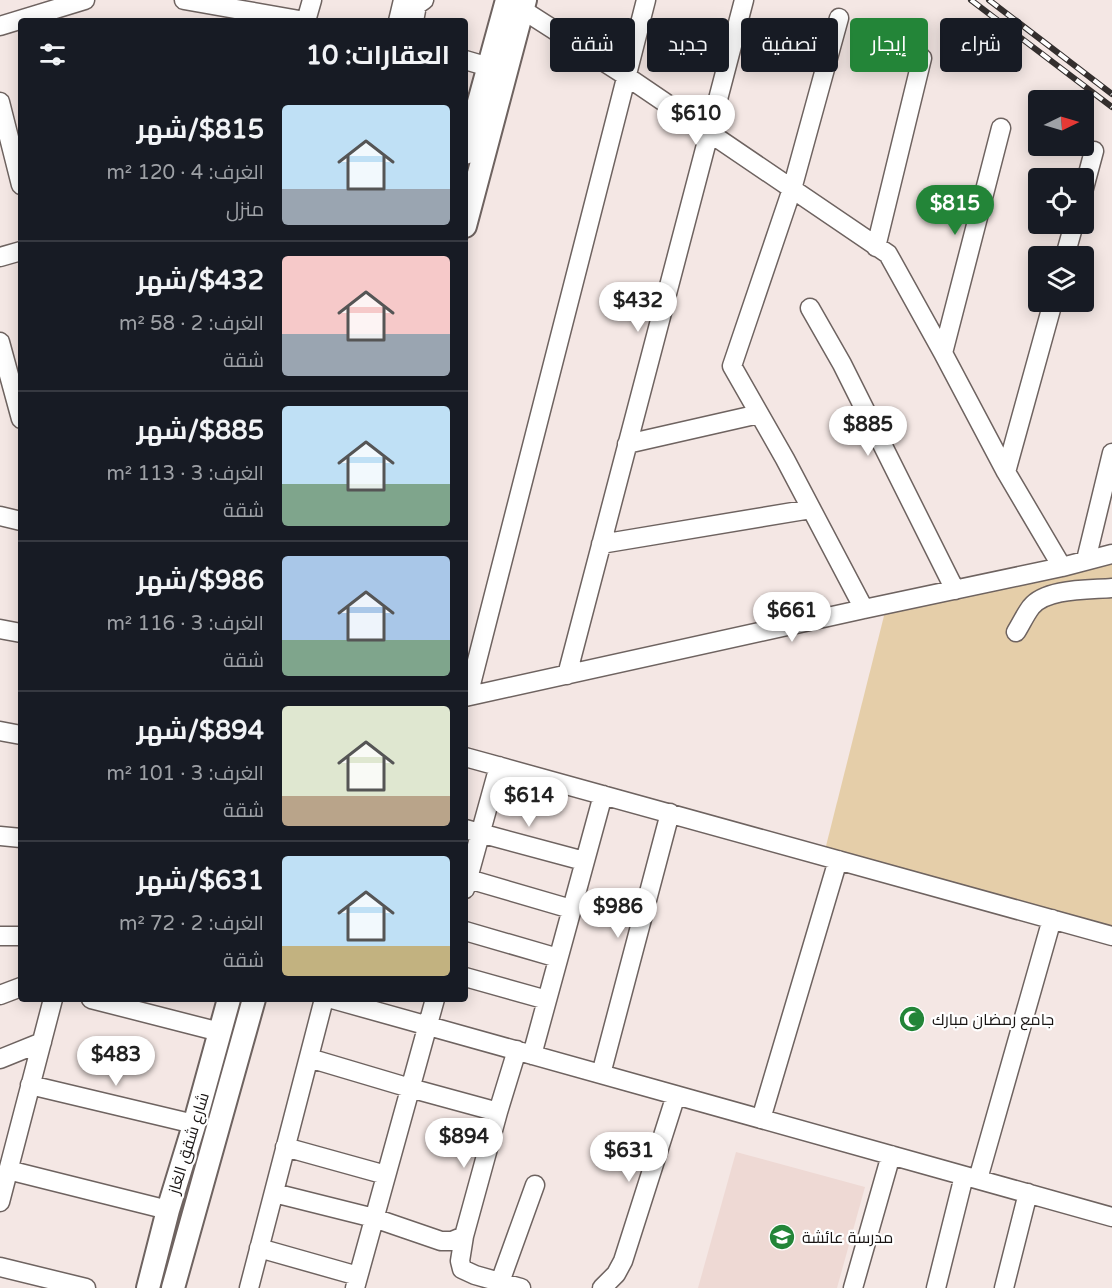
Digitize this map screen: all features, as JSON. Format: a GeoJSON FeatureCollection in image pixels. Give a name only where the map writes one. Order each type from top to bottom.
{"type":"FeatureCollection","features":[{"type":"Feature","properties":{"kind":"main road"},"geometry":{"type":"LineString","coordinates":[[468,142],[489,66],[518,3]]}},
{"type":"Feature","properties":{"kind":"main road"},"geometry":{"type":"LineString","coordinates":[[468,213],[518,3]]}},
{"type":"Feature","properties":{"kind":"main road","name":"شارع شقق الغاز"},"geometry":{"type":"LineString","coordinates":[[148,1288],[228,1002]]}},
{"type":"Feature","properties":{"kind":"main road","name":"شارع شقق الغاز"},"geometry":{"type":"LineString","coordinates":[[172,1288],[253,1002]]}},
{"type":"Feature","properties":{"kind":"main road"},"geometry":{"type":"LineString","coordinates":[[157,1251],[181,1257]]}},
{"type":"Feature","properties":{"kind":"street"},"geometry":{"type":"LineString","coordinates":[[26,18],[85,0]]}},
{"type":"Feature","properties":{"kind":"street"},"geometry":{"type":"LineString","coordinates":[[184,0],[289,18]]}},
{"type":"Feature","properties":{"kind":"street"},"geometry":{"type":"LineString","coordinates":[[307,18],[312,0]]}},
{"type":"Feature","properties":{"kind":"street"},"geometry":{"type":"LineString","coordinates":[[399,18],[403,0]]}},
{"type":"Feature","properties":{"kind":"street"},"geometry":{"type":"LineString","coordinates":[[415,18],[417,5],[424,0]]}},
{"type":"Feature","properties":{"kind":"street"},"geometry":{"type":"LineString","coordinates":[[468,689],[646,0]]}},
{"type":"Feature","properties":{"kind":"street"},"geometry":{"type":"LineString","coordinates":[[567,675],[744,0]]}},
{"type":"Feature","properties":{"kind":"street"},"geometry":{"type":"LineString","coordinates":[[518,3],[888,254],[1006,472],[1062,567]]}},
{"type":"Feature","properties":{"kind":"street"},"geometry":{"type":"LineString","coordinates":[[0,26],[18,20]]}},
{"type":"Feature","properties":{"kind":"street"},"geometry":{"type":"LineString","coordinates":[[468,61],[489,66]]}},
{"type":"Feature","properties":{"kind":"street"},"geometry":{"type":"LineString","coordinates":[[823,72],[792,189],[732,366],[785,459],[864,609]]}},
{"type":"Feature","properties":{"kind":"street"},"geometry":{"type":"LineString","coordinates":[[876,246],[919,72]]}},
{"type":"Feature","properties":{"kind":"street"},"geometry":{"type":"LineString","coordinates":[[0,102],[15,138],[18,162]]}},
{"type":"Feature","properties":{"kind":"street"},"geometry":{"type":"LineString","coordinates":[[943,353],[1001,128]]}},
{"type":"Feature","properties":{"kind":"street"},"geometry":{"type":"LineString","coordinates":[[0,257],[18,252]]}},
{"type":"Feature","properties":{"kind":"street"},"geometry":{"type":"LineString","coordinates":[[810,308],[842,363],[955,590]]}},
{"type":"Feature","properties":{"kind":"street"},"geometry":{"type":"LineString","coordinates":[[1006,472],[1050,312]]}},
{"type":"Feature","properties":{"kind":"street"},"geometry":{"type":"LineString","coordinates":[[0,342],[18,408]]}},
{"type":"Feature","properties":{"kind":"street"},"geometry":{"type":"LineString","coordinates":[[627,444],[759,414]]}},
{"type":"Feature","properties":{"kind":"street"},"geometry":{"type":"LineString","coordinates":[[1086,560],[1112,453]]}},
{"type":"Feature","properties":{"kind":"street"},"geometry":{"type":"LineString","coordinates":[[601,544],[811,509]]}},
{"type":"Feature","properties":{"kind":"street"},"geometry":{"type":"LineString","coordinates":[[0,516],[18,520]]}},
{"type":"Feature","properties":{"kind":"street"},"geometry":{"type":"LineString","coordinates":[[468,697],[1062,567],[1112,554]]}},
{"type":"Feature","properties":{"kind":"street"},"geometry":{"type":"LineString","coordinates":[[1016,632],[1030,608],[1042,598],[1071,592],[1112,588]]}},
{"type":"Feature","properties":{"kind":"street"},"geometry":{"type":"LineString","coordinates":[[0,629],[18,632]]}},
{"type":"Feature","properties":{"kind":"street"},"geometry":{"type":"LineString","coordinates":[[0,731],[18,734]]}},
{"type":"Feature","properties":{"kind":"street"},"geometry":{"type":"LineString","coordinates":[[468,758],[1112,936]]}},
{"type":"Feature","properties":{"kind":"street"},"geometry":{"type":"LineString","coordinates":[[468,868],[473,832],[499,766]]}},
{"type":"Feature","properties":{"kind":"street"},"geometry":{"type":"LineString","coordinates":[[521,1288],[474,1275],[462,1269],[460,1261],[464,1236],[498,1112],[547,1000],[603,795]]}},
{"type":"Feature","properties":{"kind":"street"},"geometry":{"type":"LineString","coordinates":[[601,1074],[670,813]]}},
{"type":"Feature","properties":{"kind":"street"},"geometry":{"type":"LineString","coordinates":[[473,832],[584,861]]}},
{"type":"Feature","properties":{"kind":"street"},"geometry":{"type":"LineString","coordinates":[[0,836],[18,838]]}},
{"type":"Feature","properties":{"kind":"street"},"geometry":{"type":"LineString","coordinates":[[761,1119],[838,860]]}},
{"type":"Feature","properties":{"kind":"street"},"geometry":{"type":"LineString","coordinates":[[468,883],[572,909]]}},
{"type":"Feature","properties":{"kind":"street"},"geometry":{"type":"LineString","coordinates":[[936,1288],[1052,919]]}},
{"type":"Feature","properties":{"kind":"street"},"geometry":{"type":"LineString","coordinates":[[468,932],[558,957]]}},
{"type":"Feature","properties":{"kind":"street"},"geometry":{"type":"LineString","coordinates":[[0,936],[18,936]]}},
{"type":"Feature","properties":{"kind":"street"},"geometry":{"type":"LineString","coordinates":[[468,978],[547,1000]]}},
{"type":"Feature","properties":{"kind":"street"},"geometry":{"type":"LineString","coordinates":[[0,995],[18,988]]}},
{"type":"Feature","properties":{"kind":"street"},"geometry":{"type":"LineString","coordinates":[[1,1193],[52,1002]]}},
{"type":"Feature","properties":{"kind":"street"},"geometry":{"type":"LineString","coordinates":[[115,1002],[148,1006],[220,1032]]}},
{"type":"Feature","properties":{"kind":"street"},"geometry":{"type":"LineString","coordinates":[[249,1288],[323,1002]]}},
{"type":"Feature","properties":{"kind":"street"},"geometry":{"type":"LineString","coordinates":[[343,1002],[971,1178],[1028,1193],[1110,1210]]}},
{"type":"Feature","properties":{"kind":"street"},"geometry":{"type":"LineString","coordinates":[[259,1248],[357,1282],[434,1002]]}},
{"type":"Feature","properties":{"kind":"street"},"geometry":{"type":"LineString","coordinates":[[0,1059],[42,1042]]}},
{"type":"Feature","properties":{"kind":"street"},"geometry":{"type":"LineString","coordinates":[[309,1058],[498,1112]]}},
{"type":"Feature","properties":{"kind":"street"},"geometry":{"type":"LineString","coordinates":[[30,1085],[194,1124]]}},
{"type":"Feature","properties":{"kind":"street"},"geometry":{"type":"LineString","coordinates":[[602,1288],[616,1274],[623,1261],[676,1095]]}},
{"type":"Feature","properties":{"kind":"street"},"geometry":{"type":"LineString","coordinates":[[285,1147],[386,1175]]}},
{"type":"Feature","properties":{"kind":"street"},"geometry":{"type":"LineString","coordinates":[[853,1288],[891,1155]]}},
{"type":"Feature","properties":{"kind":"street"},"geometry":{"type":"LineString","coordinates":[[8,1170],[168,1210]]}},
{"type":"Feature","properties":{"kind":"street"},"geometry":{"type":"LineString","coordinates":[[500,1282],[535,1185]]}},
{"type":"Feature","properties":{"kind":"street"},"geometry":{"type":"LineString","coordinates":[[274,1192],[374,1218],[441,1241],[452,1241],[464,1236]]}},
{"type":"Feature","properties":{"kind":"street"},"geometry":{"type":"LineString","coordinates":[[1004,1288],[1028,1193]]}},
{"type":"Feature","properties":{"kind":"street"},"geometry":{"type":"LineString","coordinates":[[0,1267],[83,1288]]}},
{"type":"Feature","properties":{"kind":"shaded area"},"geometry":{"type":"Polygon","coordinates":[[[1112,546],[1112,945],[825,850],[889,596],[1112,546]]]}},
{"type":"Feature","properties":{"kind":"shaded area","name":"مدرسة عائشة"},"geometry":{"type":"Polygon","coordinates":[[[736,1152],[865,1187],[837,1288],[698,1288],[736,1152]]]}},
{"type":"Feature","properties":{"kind":"railway"},"geometry":{"type":"LineString","coordinates":[[971,0],[1112,107]]}},
{"type":"Feature","properties":{"kind":"railway"},"geometry":{"type":"LineString","coordinates":[[989,0],[1112,94]]}},
{"type":"Feature","properties":{"kind":"place","name":"جامع رمضان مبارك"},"geometry":{"type":"Point","coordinates":[912,1019]}},
{"type":"Feature","properties":{"kind":"place","name":"مدرسة عائشة"},"geometry":{"type":"Point","coordinates":[782,1237]}}]}
